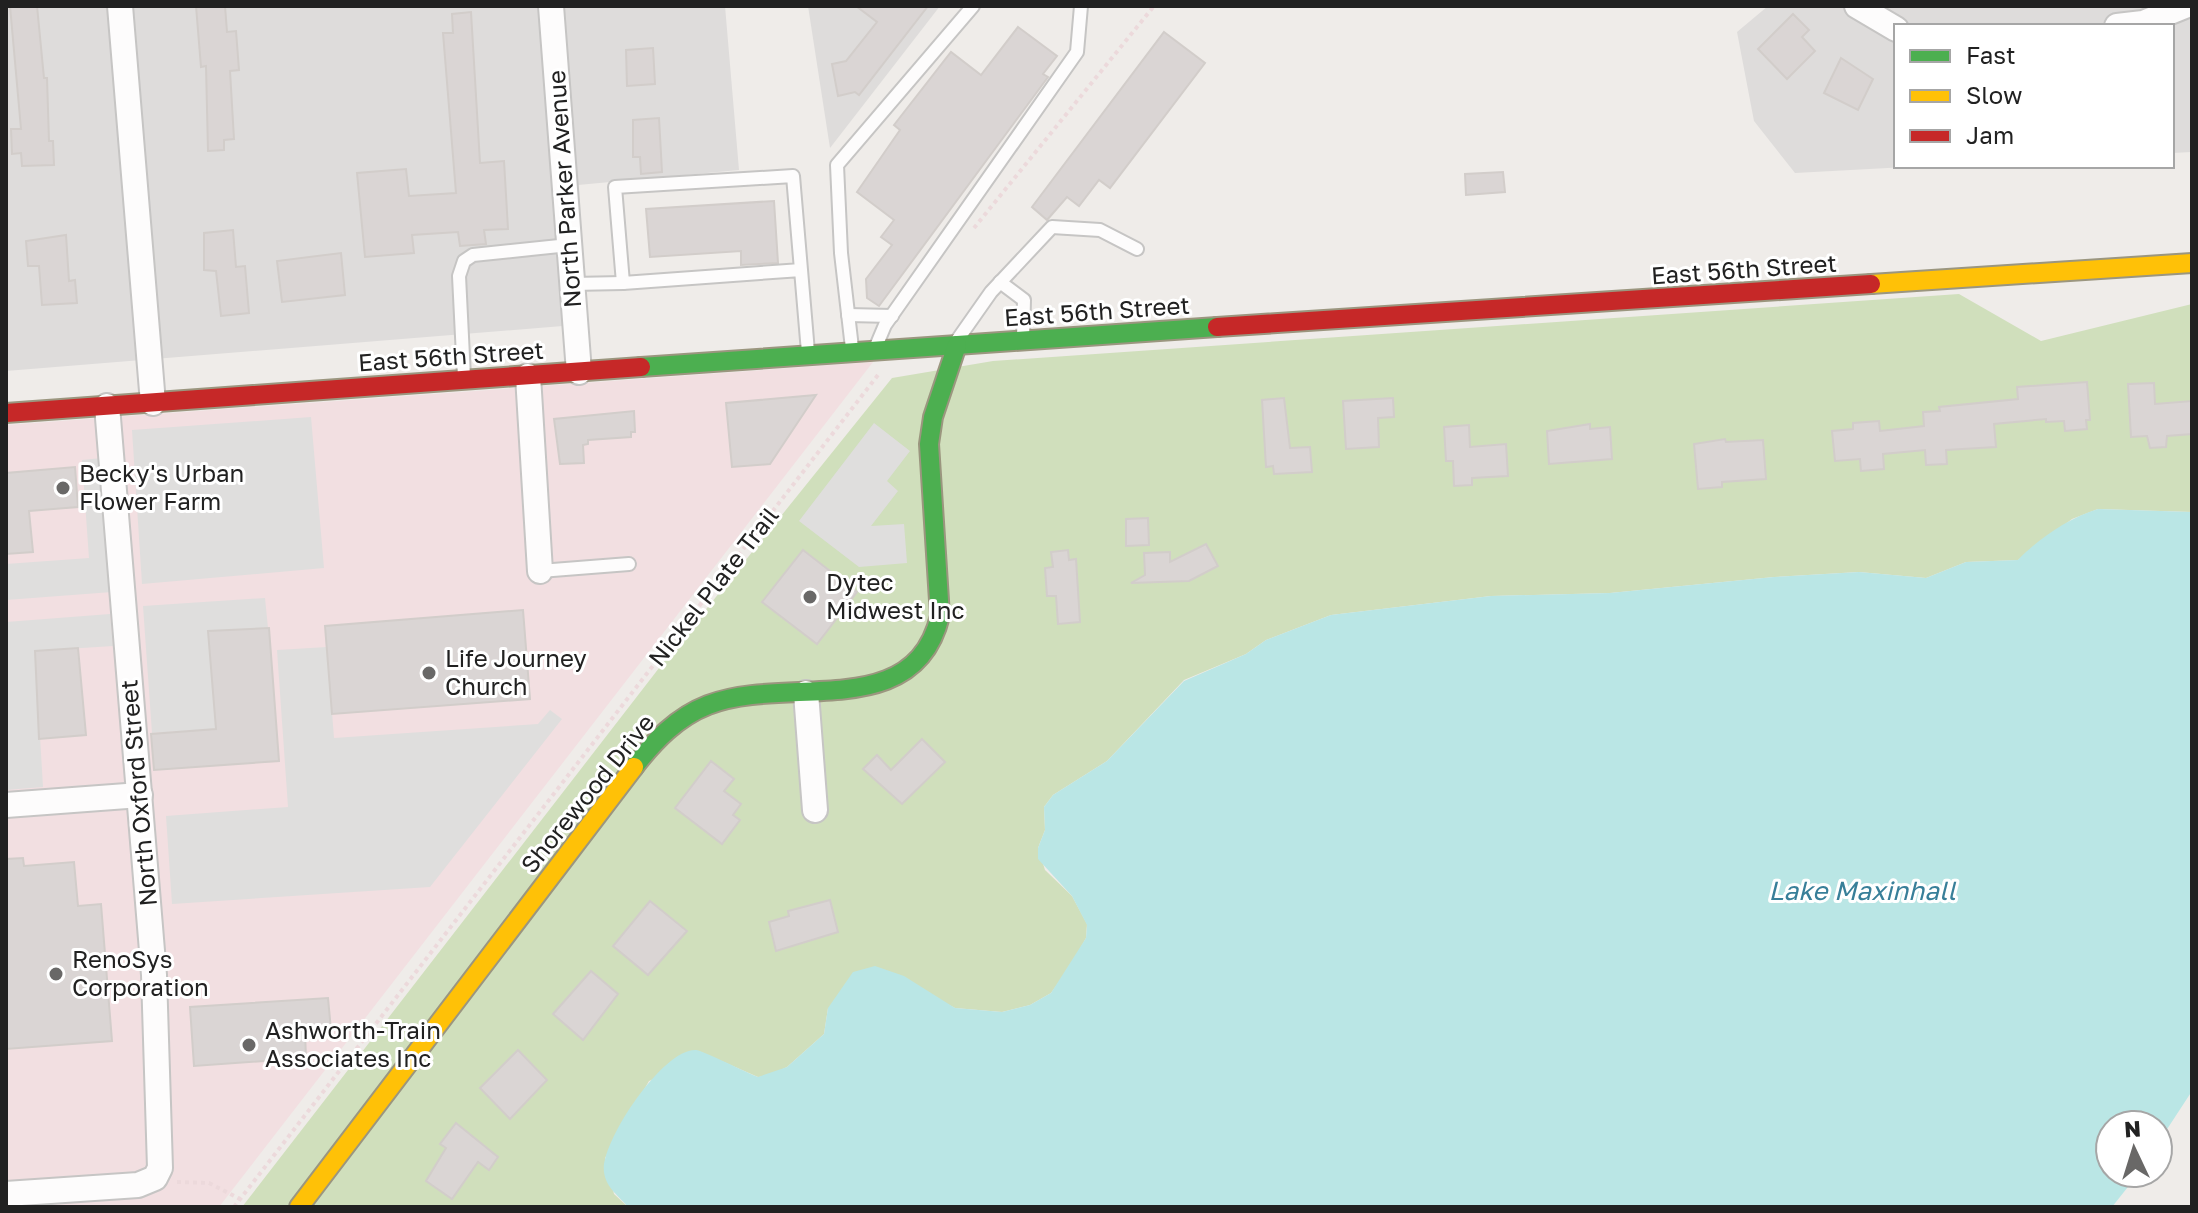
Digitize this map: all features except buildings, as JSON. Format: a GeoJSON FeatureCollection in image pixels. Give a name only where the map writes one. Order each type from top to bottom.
{"type":"FeatureCollection","features":[{"type":"Feature","properties":{"kind":"street"},"geometry":{"type":"LineString","coordinates":[[120,6],[153,403]]}},
{"type":"Feature","properties":{"kind":"street","name":"North Parker Avenue"},"geometry":{"type":"LineString","coordinates":[[551,6],[579,372]]}},
{"type":"Feature","properties":{"kind":"street"},"geometry":{"type":"LineString","coordinates":[[1857,6],[1894,28]]}},
{"type":"Feature","properties":{"kind":"street"},"geometry":{"type":"LineString","coordinates":[[2129,24],[2152,20],[2185,6]]}},
{"type":"Feature","properties":{"kind":"street","name":"East 56th Street"},"geometry":{"type":"LineString","coordinates":[[6,413],[880,350],[2192,263]]}},
{"type":"Feature","properties":{"kind":"street","name":"Shorewood Drive"},"geometry":{"type":"LineString","coordinates":[[299,1207],[658,740],[685,716],[717,703],[778,692],[806,693],[867,686],[895,678],[918,665],[933,644],[940,600],[930,429],[955,345]]}},
{"type":"Feature","properties":{"kind":"street"},"geometry":{"type":"LineString","coordinates":[[528,376],[540,571]]}},
{"type":"Feature","properties":{"kind":"street","name":"North Oxford Street"},"geometry":{"type":"LineString","coordinates":[[107,406],[155,991],[161,1158],[151,1181]]}},
{"type":"Feature","properties":{"kind":"street"},"geometry":{"type":"LineString","coordinates":[[806,693],[815,810]]}},
{"type":"Feature","properties":{"kind":"street"},"geometry":{"type":"LineString","coordinates":[[6,805],[140,795]]}},
{"type":"Feature","properties":{"kind":"street"},"geometry":{"type":"LineString","coordinates":[[6,1194],[151,1181]]}},
{"type":"Feature","properties":{"kind":"lane"},"geometry":{"type":"LineString","coordinates":[[852,352],[837,165],[973,6]]}},
{"type":"Feature","properties":{"kind":"lane"},"geometry":{"type":"LineString","coordinates":[[880,350],[892,316],[1069,66],[1077,52],[1081,6]]}},
{"type":"Feature","properties":{"kind":"lane"},"geometry":{"type":"LineString","coordinates":[[623,283],[615,187],[793,176],[809,355]]}},
{"type":"Feature","properties":{"kind":"lane"},"geometry":{"type":"LineString","coordinates":[[955,345],[1000,282],[1052,227],[1100,230],[1137,249]]}},
{"type":"Feature","properties":{"kind":"lane"},"geometry":{"type":"LineString","coordinates":[[464,381],[459,276],[464,261],[473,255],[569,245]]}},
{"type":"Feature","properties":{"kind":"lane"},"geometry":{"type":"LineString","coordinates":[[572,284],[801,270]]}},
{"type":"Feature","properties":{"kind":"lane"},"geometry":{"type":"LineString","coordinates":[[1000,282],[1024,300],[1023,341]]}},
{"type":"Feature","properties":{"kind":"lane"},"geometry":{"type":"LineString","coordinates":[[848,315],[892,316]]}},
{"type":"Feature","properties":{"kind":"lane"},"geometry":{"type":"LineString","coordinates":[[540,571],[629,564]]}},
{"type":"Feature","properties":{"kind":"path"},"geometry":{"type":"LineString","coordinates":[[974,229],[1154,6]]}},
{"type":"Feature","properties":{"kind":"path","name":"Nickel Plate Trail"},"geometry":{"type":"LineString","coordinates":[[234,1207],[885,366],[880,350]]}},
{"type":"Feature","properties":{"kind":"path"},"geometry":{"type":"LineString","coordinates":[[151,1181],[198,1181],[240,1200]]}},
{"type":"Feature","properties":{"kind":"shaded area"},"geometry":{"type":"Polygon","coordinates":[[[6,6],[725,6],[739,170],[578,185],[587,324],[6,371],[6,6]]]}},
{"type":"Feature","properties":{"kind":"shaded area"},"geometry":{"type":"Polygon","coordinates":[[[808,6],[940,6],[830,148],[808,6]]]}},
{"type":"Feature","properties":{"kind":"shaded area"},"geometry":{"type":"Polygon","coordinates":[[[1768,6],[2192,6],[2192,152],[2174,153],[2174,24],[1894,24],[1894,168],[1795,173],[1754,121],[1737,32],[1768,6]]]}},
{"type":"Feature","properties":{"kind":"shaded area"},"geometry":{"type":"Polygon","coordinates":[[[873,362],[219,1207],[6,1207],[6,425],[873,362]]]}},
{"type":"Feature","properties":{"kind":"shaded area"},"geometry":{"type":"Polygon","coordinates":[[[311,417],[324,568],[142,584],[132,430],[311,417]]]}},
{"type":"Feature","properties":{"kind":"shaded area"},"geometry":{"type":"Polygon","coordinates":[[[874,423],[910,451],[887,481],[898,491],[871,526],[904,524],[907,563],[859,567],[799,521],[874,423]]]}},
{"type":"Feature","properties":{"kind":"shaded area"},"geometry":{"type":"Polygon","coordinates":[[[102,458],[112,592],[6,600],[6,564],[89,558],[82,460],[102,458]]]}},
{"type":"Feature","properties":{"kind":"shaded area"},"geometry":{"type":"Polygon","coordinates":[[[265,598],[268,628],[208,631],[216,729],[152,733],[143,606],[265,598]]]}},
{"type":"Feature","properties":{"kind":"shaded area"},"geometry":{"type":"Polygon","coordinates":[[[110,614],[113,646],[35,651],[43,787],[6,790],[6,622],[110,614]]]}},
{"type":"Feature","properties":{"kind":"shaded area"},"geometry":{"type":"Polygon","coordinates":[[[327,647],[334,738],[538,724],[550,710],[562,719],[430,887],[172,904],[166,816],[288,807],[277,650],[327,647]]]}},
{"type":"Feature","properties":{"kind":"green space"},"geometry":{"type":"Polygon","coordinates":[[[1959,294],[2041,341],[2192,304],[2192,512],[2098,509],[2072,519],[2018,560],[1966,562],[1926,578],[1859,572],[1774,577],[1610,593],[1491,596],[1331,615],[1266,640],[1246,654],[1184,680],[1107,761],[1053,795],[1044,807],[1045,830],[1038,848],[1045,870],[1072,896],[1087,924],[1086,938],[1051,993],[1030,1005],[1002,1012],[955,1008],[941,1001],[828,1008],[824,1034],[787,1067],[769,1076],[758,1077],[710,1056],[649,1081],[605,1158],[614,1194],[628,1207],[242,1207],[666,659],[892,378],[993,361],[1959,294]]]}},
{"type":"Feature","properties":{"kind":"water","name":"Lake Maxinhall"},"geometry":{"type":"Polygon","coordinates":[[[2098,509],[2192,512],[2192,1091],[2174,1119],[2174,1109],[2094,1109],[2094,1189],[2126,1189],[2112,1207],[628,1207],[607,1183],[605,1158],[612,1140],[636,1099],[667,1064],[682,1053],[696,1050],[758,1077],[787,1067],[824,1034],[828,1008],[853,972],[875,966],[904,976],[955,1008],[1002,1012],[1030,1005],[1051,993],[1086,938],[1087,925],[1072,896],[1038,859],[1038,848],[1045,830],[1044,807],[1053,795],[1107,761],[1184,681],[1246,654],[1266,640],[1331,615],[1491,596],[1610,593],[1859,572],[1926,578],[1966,562],[2018,560],[2035,544],[2076,518],[2098,509]]]}},
{"type":"Feature","properties":{"kind":"traffic: fast"},"geometry":{"type":"LineString","coordinates":[[641,367],[1217,327]]}},
{"type":"Feature","properties":{"kind":"traffic: fast"},"geometry":{"type":"LineString","coordinates":[[634,767],[667,731],[686,716],[708,705],[740,697],[844,689],[876,683],[904,671],[926,650],[940,616],[929,444],[933,417],[957,345]]}},
{"type":"Feature","properties":{"kind":"traffic: slow"},"geometry":{"type":"LineString","coordinates":[[1871,284],[2192,263]]}},
{"type":"Feature","properties":{"kind":"traffic: slow"},"geometry":{"type":"LineString","coordinates":[[299,1207],[634,767]]}},
{"type":"Feature","properties":{"kind":"traffic: jam"},"geometry":{"type":"LineString","coordinates":[[1217,327],[1871,284]]}},
{"type":"Feature","properties":{"kind":"traffic: jam"},"geometry":{"type":"LineString","coordinates":[[6,413],[641,367]]}},
{"type":"Feature","properties":{"kind":"place","name":"Becky's Urban Flower Farm"},"geometry":{"type":"Point","coordinates":[63,488]}},
{"type":"Feature","properties":{"kind":"place","name":"Dytec Midwest Inc"},"geometry":{"type":"Point","coordinates":[810,597]}},
{"type":"Feature","properties":{"kind":"place","name":"Life Journey Church"},"geometry":{"type":"Point","coordinates":[429,673]}},
{"type":"Feature","properties":{"kind":"place","name":"RenoSys Corporation"},"geometry":{"type":"Point","coordinates":[56,974]}},
{"type":"Feature","properties":{"kind":"place","name":"Ashworth-Train Associates Inc"},"geometry":{"type":"Point","coordinates":[249,1045]}}]}
